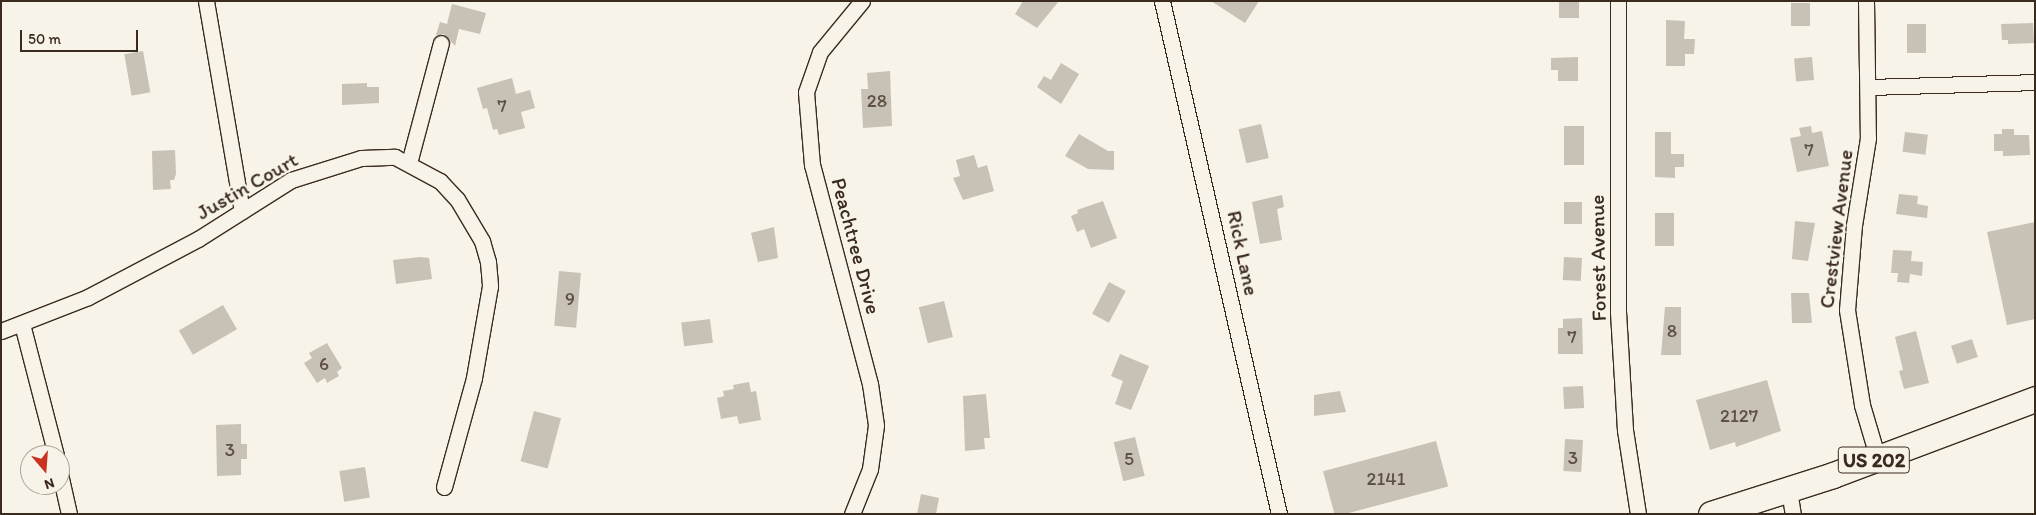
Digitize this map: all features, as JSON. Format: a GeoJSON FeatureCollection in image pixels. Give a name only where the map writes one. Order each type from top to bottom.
{"type":"FeatureCollection","features":[{"type":"Feature","properties":{"kind":"main road","name":"US 202"},"geometry":{"type":"LineString","coordinates":[[1711,514],[1791,502],[1878,459],[2035,399]]}},
{"type":"Feature","properties":{"kind":"street"},"geometry":{"type":"LineString","coordinates":[[206,1],[242,212]]}},
{"type":"Feature","properties":{"kind":"street","name":"Peachtree Drive"},"geometry":{"type":"LineString","coordinates":[[852,514],[870,469],[876,426],[870,384],[812,165],[806,92],[820,52],[862,1]]}},
{"type":"Feature","properties":{"kind":"street","name":"Rick Lane"},"geometry":{"type":"LineString","coordinates":[[1162,1],[1279,514]]}},
{"type":"Feature","properties":{"kind":"street","name":"Forest Avenue"},"geometry":{"type":"LineString","coordinates":[[1618,1],[1618,312],[1625,430],[1638,514]]}},
{"type":"Feature","properties":{"kind":"street","name":"Crestview Avenue"},"geometry":{"type":"LineString","coordinates":[[1866,1],[1870,87],[1868,138],[1854,225],[1847,310],[1862,405],[1878,459]]}},
{"type":"Feature","properties":{"kind":"street"},"geometry":{"type":"LineString","coordinates":[[409,163],[441,44]]}},
{"type":"Feature","properties":{"kind":"street"},"geometry":{"type":"LineString","coordinates":[[1870,87],[2035,82]]}},
{"type":"Feature","properties":{"kind":"street","name":"Justin Court"},"geometry":{"type":"LineString","coordinates":[[1,331],[88,297],[242,212],[291,180],[333,165],[361,158],[395,157],[440,181],[457,199],[482,241],[488,262],[490,286],[474,378],[444,487]]}},
{"type":"Feature","properties":{"kind":"street"},"geometry":{"type":"LineString","coordinates":[[22,324],[53,445]]}},
{"type":"Feature","properties":{"kind":"street"},"geometry":{"type":"LineString","coordinates":[[65,495],[69,514]]}},
{"type":"Feature","properties":{"kind":"building"},"geometry":{"type":"Polygon","coordinates":[[[1023,1],[1059,1],[1037,28],[1015,14],[1023,1]]]}},
{"type":"Feature","properties":{"kind":"building"},"geometry":{"type":"Polygon","coordinates":[[[1211,1],[1259,1],[1245,23],[1211,1]]]}},
{"type":"Feature","properties":{"kind":"building"},"geometry":{"type":"Polygon","coordinates":[[[1559,1],[1579,1],[1579,18],[1559,18],[1559,1]]]}},
{"type":"Feature","properties":{"kind":"building"},"geometry":{"type":"Polygon","coordinates":[[[1791,3],[1810,3],[1810,26],[1791,26],[1791,3]]]}},
{"type":"Feature","properties":{"kind":"building"},"geometry":{"type":"Polygon","coordinates":[[[452,4],[486,13],[480,34],[459,29],[455,46],[444,34],[436,35],[440,22],[447,24],[452,4]]]}},
{"type":"Feature","properties":{"kind":"building"},"geometry":{"type":"Polygon","coordinates":[[[1666,20],[1685,21],[1684,39],[1695,39],[1694,54],[1685,54],[1685,66],[1666,66],[1666,20]]]}},
{"type":"Feature","properties":{"kind":"building"},"geometry":{"type":"Polygon","coordinates":[[[2033,23],[2034,43],[2008,44],[2008,40],[2002,40],[2001,24],[2033,23]]]}},
{"type":"Feature","properties":{"kind":"building"},"geometry":{"type":"Polygon","coordinates":[[[1907,24],[1926,24],[1926,53],[1907,53],[1907,24]]]}},
{"type":"Feature","properties":{"kind":"building"},"geometry":{"type":"Polygon","coordinates":[[[143,51],[150,92],[132,96],[124,54],[143,51]]]}},
{"type":"Feature","properties":{"kind":"building"},"geometry":{"type":"Polygon","coordinates":[[[1578,57],[1578,81],[1558,81],[1558,70],[1551,70],[1551,58],[1578,57]]]}},
{"type":"Feature","properties":{"kind":"building"},"geometry":{"type":"Polygon","coordinates":[[[1812,57],[1814,80],[1796,81],[1794,59],[1812,57]]]}},
{"type":"Feature","properties":{"kind":"building"},"geometry":{"type":"Polygon","coordinates":[[[1061,63],[1079,74],[1061,104],[1037,87],[1044,76],[1051,80],[1061,63]]]}},
{"type":"Feature","properties":{"kind":"building"},"geometry":{"type":"Polygon","coordinates":[[[890,71],[892,126],[863,128],[861,89],[868,89],[867,73],[890,71]]]}},
{"type":"Feature","properties":{"kind":"building"},"geometry":{"type":"Polygon","coordinates":[[[512,78],[516,94],[530,90],[535,108],[521,112],[525,128],[499,135],[497,129],[493,130],[487,108],[483,109],[477,88],[512,78]]]}},
{"type":"Feature","properties":{"kind":"building"},"geometry":{"type":"Polygon","coordinates":[[[367,83],[367,87],[379,87],[379,103],[342,105],[342,84],[367,83]]]}},
{"type":"Feature","properties":{"kind":"building"},"geometry":{"type":"Polygon","coordinates":[[[1261,124],[1269,158],[1246,163],[1239,129],[1261,124]]]}},
{"type":"Feature","properties":{"kind":"building"},"geometry":{"type":"Polygon","coordinates":[[[1564,126],[1584,126],[1584,165],[1564,165],[1564,126]]]}},
{"type":"Feature","properties":{"kind":"building"},"geometry":{"type":"Polygon","coordinates":[[[1811,126],[1812,133],[1822,131],[1829,166],[1797,172],[1790,138],[1801,136],[1799,128],[1811,126]]]}},
{"type":"Feature","properties":{"kind":"building"},"geometry":{"type":"Polygon","coordinates":[[[2002,129],[2014,129],[2014,135],[2029,135],[2030,155],[2003,156],[2003,151],[1994,151],[1994,134],[2002,134],[2002,129]]]}},
{"type":"Feature","properties":{"kind":"building"},"geometry":{"type":"Polygon","coordinates":[[[1655,132],[1671,132],[1671,154],[1684,154],[1684,167],[1675,167],[1675,178],[1655,177],[1655,132]]]}},
{"type":"Feature","properties":{"kind":"building"},"geometry":{"type":"Polygon","coordinates":[[[1905,132],[1928,135],[1925,155],[1903,152],[1905,132]]]}},
{"type":"Feature","properties":{"kind":"building"},"geometry":{"type":"Polygon","coordinates":[[[1079,134],[1108,151],[1114,151],[1114,170],[1088,169],[1065,156],[1079,134]]]}},
{"type":"Feature","properties":{"kind":"building"},"geometry":{"type":"Polygon","coordinates":[[[175,150],[176,174],[174,180],[170,180],[171,189],[153,190],[152,151],[175,150]]]}},
{"type":"Feature","properties":{"kind":"building"},"geometry":{"type":"Polygon","coordinates":[[[974,155],[978,168],[987,165],[994,191],[963,200],[953,178],[960,176],[956,160],[974,155]]]}},
{"type":"Feature","properties":{"kind":"building"},"geometry":{"type":"Polygon","coordinates":[[[1899,194],[1918,196],[1917,204],[1928,206],[1927,218],[1896,214],[1899,194]]]}},
{"type":"Feature","properties":{"kind":"building"},"geometry":{"type":"Polygon","coordinates":[[[1282,195],[1284,207],[1277,209],[1282,240],[1260,244],[1252,202],[1282,195]]]}},
{"type":"Feature","properties":{"kind":"building"},"geometry":{"type":"Polygon","coordinates":[[[1103,201],[1117,238],[1091,248],[1084,229],[1077,232],[1071,216],[1078,213],[1077,210],[1103,201]]]}},
{"type":"Feature","properties":{"kind":"building"},"geometry":{"type":"Polygon","coordinates":[[[1564,202],[1582,202],[1582,224],[1564,224],[1564,202]]]}},
{"type":"Feature","properties":{"kind":"building"},"geometry":{"type":"Polygon","coordinates":[[[1655,213],[1674,213],[1674,246],[1655,246],[1655,213]]]}},
{"type":"Feature","properties":{"kind":"building"},"geometry":{"type":"Polygon","coordinates":[[[1795,221],[1815,223],[1808,261],[1792,259],[1795,221]]]}},
{"type":"Feature","properties":{"kind":"building"},"geometry":{"type":"Polygon","coordinates":[[[2035,222],[2035,319],[2007,325],[1987,232],[2035,222]]]}},
{"type":"Feature","properties":{"kind":"building"},"geometry":{"type":"Polygon","coordinates":[[[774,227],[778,258],[758,262],[751,233],[774,227]]]}},
{"type":"Feature","properties":{"kind":"building"},"geometry":{"type":"Polygon","coordinates":[[[1893,250],[1912,251],[1911,261],[1923,262],[1922,276],[1910,274],[1909,283],[1897,282],[1898,273],[1891,273],[1893,250]]]}},
{"type":"Feature","properties":{"kind":"building"},"geometry":{"type":"Polygon","coordinates":[[[1564,257],[1582,258],[1581,281],[1563,280],[1564,257]]]}},
{"type":"Feature","properties":{"kind":"building"},"geometry":{"type":"Polygon","coordinates":[[[429,258],[432,279],[396,284],[393,260],[429,258]]]}},
{"type":"Feature","properties":{"kind":"building"},"geometry":{"type":"Polygon","coordinates":[[[559,271],[581,273],[576,328],[554,326],[559,271]]]}},
{"type":"Feature","properties":{"kind":"building"},"geometry":{"type":"Polygon","coordinates":[[[1109,282],[1126,291],[1109,323],[1092,314],[1109,282]]]}},
{"type":"Feature","properties":{"kind":"building"},"geometry":{"type":"Polygon","coordinates":[[[1791,293],[1809,293],[1812,323],[1792,323],[1791,293]]]}},
{"type":"Feature","properties":{"kind":"building"},"geometry":{"type":"Polygon","coordinates":[[[944,301],[953,337],[928,343],[919,307],[944,301]]]}},
{"type":"Feature","properties":{"kind":"building"},"geometry":{"type":"Polygon","coordinates":[[[223,305],[237,329],[193,355],[179,330],[223,305]]]}},
{"type":"Feature","properties":{"kind":"building"},"geometry":{"type":"Polygon","coordinates":[[[1665,307],[1681,307],[1681,355],[1661,355],[1665,307]]]}},
{"type":"Feature","properties":{"kind":"building"},"geometry":{"type":"Polygon","coordinates":[[[1582,318],[1583,354],[1558,354],[1558,328],[1563,328],[1563,319],[1582,318]]]}},
{"type":"Feature","properties":{"kind":"building"},"geometry":{"type":"Polygon","coordinates":[[[710,319],[713,343],[684,346],[681,323],[710,319]]]}},
{"type":"Feature","properties":{"kind":"building"},"geometry":{"type":"Polygon","coordinates":[[[1916,331],[1929,383],[1904,389],[1899,371],[1903,370],[1895,337],[1916,331]]]}},
{"type":"Feature","properties":{"kind":"building"},"geometry":{"type":"Polygon","coordinates":[[[1972,339],[1978,357],[1957,364],[1951,346],[1972,339]]]}},
{"type":"Feature","properties":{"kind":"building"},"geometry":{"type":"Polygon","coordinates":[[[327,343],[342,368],[337,372],[339,376],[327,383],[325,378],[317,383],[304,363],[312,358],[309,353],[327,343]]]}},
{"type":"Feature","properties":{"kind":"building"},"geometry":{"type":"Polygon","coordinates":[[[1120,354],[1149,366],[1131,410],[1115,404],[1123,381],[1111,376],[1120,354]]]}},
{"type":"Feature","properties":{"kind":"building"},"geometry":{"type":"Polygon","coordinates":[[[1767,380],[1781,431],[1736,447],[1735,442],[1710,450],[1696,400],[1767,380]]]}},
{"type":"Feature","properties":{"kind":"building"},"geometry":{"type":"Polygon","coordinates":[[[749,382],[751,392],[756,391],[761,420],[739,424],[737,416],[721,419],[717,398],[724,396],[723,391],[734,389],[733,385],[749,382]]]}},
{"type":"Feature","properties":{"kind":"building"},"geometry":{"type":"Polygon","coordinates":[[[1583,386],[1584,408],[1564,409],[1563,387],[1583,386]]]}},
{"type":"Feature","properties":{"kind":"building"},"geometry":{"type":"Polygon","coordinates":[[[1340,391],[1346,412],[1314,416],[1314,395],[1340,391]]]}},
{"type":"Feature","properties":{"kind":"building"},"geometry":{"type":"Polygon","coordinates":[[[986,394],[990,438],[984,438],[985,449],[965,451],[963,396],[986,394]]]}},
{"type":"Feature","properties":{"kind":"building"},"geometry":{"type":"Polygon","coordinates":[[[534,411],[561,418],[548,468],[521,461],[534,411]]]}},
{"type":"Feature","properties":{"kind":"building"},"geometry":{"type":"Polygon","coordinates":[[[241,424],[241,444],[247,444],[247,459],[241,459],[241,475],[217,476],[216,425],[241,424]]]}},
{"type":"Feature","properties":{"kind":"building"},"geometry":{"type":"Polygon","coordinates":[[[1135,437],[1145,476],[1123,481],[1114,442],[1135,437]]]}},
{"type":"Feature","properties":{"kind":"building"},"geometry":{"type":"Polygon","coordinates":[[[1565,439],[1583,440],[1581,472],[1563,471],[1565,439]]]}},
{"type":"Feature","properties":{"kind":"building"},"geometry":{"type":"Polygon","coordinates":[[[1436,441],[1448,486],[1345,514],[1334,514],[1323,471],[1436,441]]]}},
{"type":"Feature","properties":{"kind":"building"},"geometry":{"type":"Polygon","coordinates":[[[365,467],[370,498],[344,502],[339,471],[365,467]]]}},
{"type":"Feature","properties":{"kind":"building"},"geometry":{"type":"Polygon","coordinates":[[[921,494],[939,498],[936,514],[917,514],[921,494]]]}}]}
